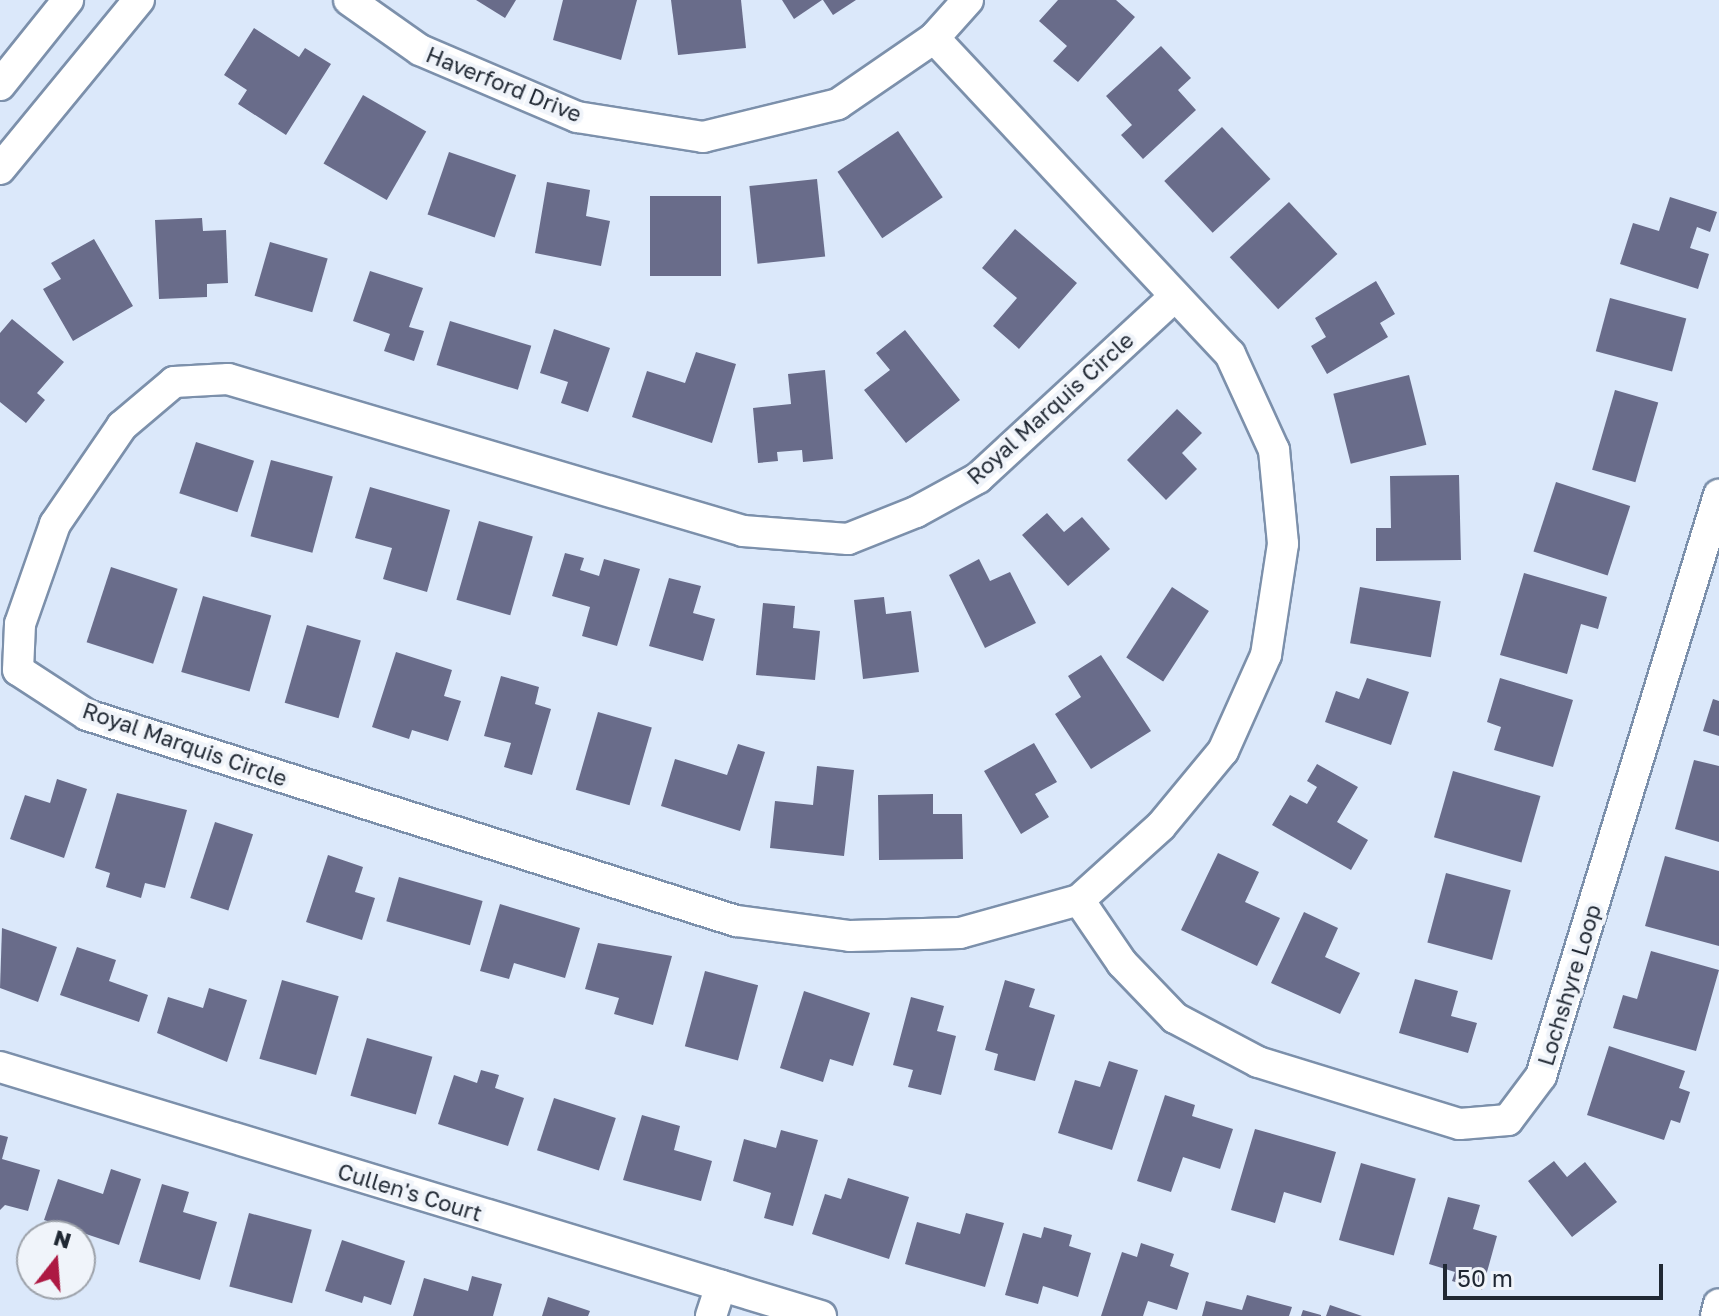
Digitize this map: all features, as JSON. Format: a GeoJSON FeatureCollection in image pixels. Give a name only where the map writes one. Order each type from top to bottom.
{"type":"FeatureCollection","features":[{"type":"Feature","properties":{"kind":"street"},"geometry":{"type":"LineString","coordinates":[[0,85],[68,0]]}},
{"type":"Feature","properties":{"kind":"street"},"geometry":{"type":"LineString","coordinates":[[0,169],[139,0]]}},
{"type":"Feature","properties":{"kind":"street","name":"Haverford Drive"},"geometry":{"type":"LineString","coordinates":[[349,0],[420,50],[577,117],[703,137],[838,104],[934,38],[968,0]]}},
{"type":"Feature","properties":{"kind":"street","name":"Royal Marquis Circle"},"geometry":{"type":"LineString","coordinates":[[934,38],[1230,354],[1274,450],[1283,544],[1266,655],[1223,751],[1161,826],[1079,900],[960,933],[850,936],[736,921],[87,715],[18,670],[20,624],[55,524],[122,426],[174,382],[228,379],[743,531],[848,539],[916,512],[978,478],[1175,296]]}},
{"type":"Feature","properties":{"kind":"street","name":"Lochshyre Loop"},"geometry":{"type":"LineString","coordinates":[[1079,900],[1122,963],[1175,1018],[1258,1062],[1460,1124],[1508,1120],[1541,1076],[1719,495]]}},
{"type":"Feature","properties":{"kind":"street","name":"Cullen's Court"},"geometry":{"type":"LineString","coordinates":[[0,1067],[821,1316]]}},
{"type":"Feature","properties":{"kind":"street"},"geometry":{"type":"LineString","coordinates":[[711,1316],[721,1286]]}},
{"type":"Feature","properties":{"kind":"street"},"geometry":{"type":"LineString","coordinates":[[1716,1316],[1719,1304]]}},
{"type":"Feature","properties":{"kind":"building"},"geometry":{"type":"Polygon","coordinates":[[[476,0],[516,0],[505,18],[476,0]]]}},
{"type":"Feature","properties":{"kind":"building"},"geometry":{"type":"Polygon","coordinates":[[[563,0],[637,0],[621,60],[553,40],[563,0]]]}},
{"type":"Feature","properties":{"kind":"building"},"geometry":{"type":"Polygon","coordinates":[[[671,0],[741,0],[746,48],[678,55],[671,0]]]}},
{"type":"Feature","properties":{"kind":"building"},"geometry":{"type":"Polygon","coordinates":[[[782,0],[822,0],[794,19],[782,0]]]}},
{"type":"Feature","properties":{"kind":"building"},"geometry":{"type":"Polygon","coordinates":[[[823,0],[856,0],[833,15],[823,0]]]}},
{"type":"Feature","properties":{"kind":"building"},"geometry":{"type":"Polygon","coordinates":[[[1058,0],[1116,0],[1135,17],[1078,82],[1053,61],[1067,46],[1039,21],[1058,0]]]}},
{"type":"Feature","properties":{"kind":"building"},"geometry":{"type":"Polygon","coordinates":[[[254,28],[299,57],[305,48],[331,64],[286,135],[238,104],[247,90],[224,75],[254,28]]]}},
{"type":"Feature","properties":{"kind":"building"},"geometry":{"type":"Polygon","coordinates":[[[1161,46],[1191,78],[1178,90],[1196,110],[1143,159],[1121,135],[1132,125],[1106,96],[1161,46]]]}},
{"type":"Feature","properties":{"kind":"building"},"geometry":{"type":"Polygon","coordinates":[[[363,95],[426,132],[387,200],[324,163],[363,95]]]}},
{"type":"Feature","properties":{"kind":"building"},"geometry":{"type":"Polygon","coordinates":[[[1222,127],[1270,179],[1213,233],[1164,181],[1222,127]]]}},
{"type":"Feature","properties":{"kind":"building"},"geometry":{"type":"Polygon","coordinates":[[[898,131],[943,197],[882,238],[837,172],[898,131]]]}},
{"type":"Feature","properties":{"kind":"building"},"geometry":{"type":"Polygon","coordinates":[[[449,152],[516,175],[495,238],[428,214],[449,152]]]}},
{"type":"Feature","properties":{"kind":"building"},"geometry":{"type":"Polygon","coordinates":[[[817,179],[825,257],[758,264],[749,186],[817,179]]]}},
{"type":"Feature","properties":{"kind":"building"},"geometry":{"type":"Polygon","coordinates":[[[547,182],[590,190],[586,216],[610,221],[601,266],[535,253],[547,182]]]}},
{"type":"Feature","properties":{"kind":"building"},"geometry":{"type":"Polygon","coordinates":[[[650,196],[721,196],[721,276],[650,276],[650,196]]]}},
{"type":"Feature","properties":{"kind":"building"},"geometry":{"type":"Polygon","coordinates":[[[1670,197],[1717,212],[1710,232],[1697,227],[1690,248],[1709,254],[1698,289],[1620,264],[1633,223],[1659,231],[1670,197]]]}},
{"type":"Feature","properties":{"kind":"building"},"geometry":{"type":"Polygon","coordinates":[[[1289,202],[1337,254],[1278,309],[1230,257],[1289,202]]]}},
{"type":"Feature","properties":{"kind":"building"},"geometry":{"type":"Polygon","coordinates":[[[202,218],[203,231],[226,230],[228,283],[207,284],[207,297],[159,299],[155,220],[202,218]]]}},
{"type":"Feature","properties":{"kind":"building"},"geometry":{"type":"Polygon","coordinates":[[[1015,229],[1077,283],[1019,349],[993,326],[1017,298],[982,268],[1015,229]]]}},
{"type":"Feature","properties":{"kind":"building"},"geometry":{"type":"Polygon","coordinates":[[[94,239],[133,306],[73,341],[43,289],[61,279],[51,263],[94,239]]]}},
{"type":"Feature","properties":{"kind":"building"},"geometry":{"type":"Polygon","coordinates":[[[270,242],[328,259],[312,312],[255,296],[270,242]]]}},
{"type":"Feature","properties":{"kind":"building"},"geometry":{"type":"Polygon","coordinates":[[[370,271],[423,288],[409,327],[424,331],[414,361],[384,351],[390,334],[353,321],[370,271]]]}},
{"type":"Feature","properties":{"kind":"building"},"geometry":{"type":"Polygon","coordinates":[[[1376,281],[1395,314],[1380,323],[1388,337],[1327,374],[1311,346],[1326,337],[1315,318],[1376,281]]]}},
{"type":"Feature","properties":{"kind":"building"},"geometry":{"type":"Polygon","coordinates":[[[1610,298],[1686,318],[1672,372],[1596,351],[1610,298]]]}},
{"type":"Feature","properties":{"kind":"building"},"geometry":{"type":"Polygon","coordinates":[[[12,319],[64,362],[37,393],[45,400],[26,423],[0,402],[0,333],[12,319]]]}},
{"type":"Feature","properties":{"kind":"building"},"geometry":{"type":"Polygon","coordinates":[[[450,321],[531,346],[518,390],[437,365],[450,321]]]}},
{"type":"Feature","properties":{"kind":"building"},"geometry":{"type":"Polygon","coordinates":[[[554,329],[610,348],[588,412],[561,403],[568,382],[540,373],[554,329]]]}},
{"type":"Feature","properties":{"kind":"building"},"geometry":{"type":"Polygon","coordinates":[[[905,330],[960,400],[906,443],[864,390],[890,370],[876,353],[905,330]]]}},
{"type":"Feature","properties":{"kind":"building"},"geometry":{"type":"Polygon","coordinates":[[[696,352],[736,364],[712,443],[632,417],[647,371],[685,383],[696,352]]]}},
{"type":"Feature","properties":{"kind":"building"},"geometry":{"type":"Polygon","coordinates":[[[825,370],[833,459],[803,462],[802,450],[777,452],[778,461],[758,463],[753,408],[791,404],[788,374],[825,370]]]}},
{"type":"Feature","properties":{"kind":"building"},"geometry":{"type":"Polygon","coordinates":[[[1409,375],[1426,445],[1351,464],[1333,394],[1409,375]]]}},
{"type":"Feature","properties":{"kind":"building"},"geometry":{"type":"Polygon","coordinates":[[[1615,390],[1658,402],[1635,482],[1592,470],[1615,390]]]}},
{"type":"Feature","properties":{"kind":"building"},"geometry":{"type":"Polygon","coordinates":[[[1177,409],[1202,433],[1182,453],[1197,469],[1166,500],[1127,460],[1177,409]]]}},
{"type":"Feature","properties":{"kind":"building"},"geometry":{"type":"Polygon","coordinates":[[[196,442],[254,461],[237,512],[179,493],[196,442]]]}},
{"type":"Feature","properties":{"kind":"building"},"geometry":{"type":"Polygon","coordinates":[[[271,460],[333,477],[312,553],[251,536],[271,460]]]}},
{"type":"Feature","properties":{"kind":"building"},"geometry":{"type":"Polygon","coordinates":[[[1459,475],[1461,560],[1376,561],[1376,528],[1391,528],[1390,476],[1459,475]]]}},
{"type":"Feature","properties":{"kind":"building"},"geometry":{"type":"Polygon","coordinates":[[[1556,482],[1630,506],[1608,576],[1533,551],[1556,482]]]}},
{"type":"Feature","properties":{"kind":"building"},"geometry":{"type":"Polygon","coordinates":[[[370,487],[450,510],[427,592],[383,579],[392,548],[355,538],[370,487]]]}},
{"type":"Feature","properties":{"kind":"building"},"geometry":{"type":"Polygon","coordinates":[[[1047,513],[1064,532],[1082,517],[1110,549],[1068,586],[1022,535],[1047,513]]]}},
{"type":"Feature","properties":{"kind":"building"},"geometry":{"type":"Polygon","coordinates":[[[479,521],[533,536],[510,615],[456,600],[479,521]]]}},
{"type":"Feature","properties":{"kind":"building"},"geometry":{"type":"Polygon","coordinates":[[[565,553],[584,558],[580,570],[599,576],[604,559],[640,569],[617,646],[582,636],[590,607],[552,596],[565,553]]]}},
{"type":"Feature","properties":{"kind":"building"},"geometry":{"type":"Polygon","coordinates":[[[979,559],[990,581],[1010,572],[1036,623],[985,648],[949,575],[979,559]]]}},
{"type":"Feature","properties":{"kind":"building"},"geometry":{"type":"Polygon","coordinates":[[[111,567],[178,589],[153,664],[87,642],[111,567]]]}},
{"type":"Feature","properties":{"kind":"building"},"geometry":{"type":"Polygon","coordinates":[[[1524,573],[1607,597],[1598,629],[1581,624],[1567,674],[1500,655],[1524,573]]]}},
{"type":"Feature","properties":{"kind":"building"},"geometry":{"type":"Polygon","coordinates":[[[669,578],[701,586],[693,613],[715,619],[703,661],[649,646],[669,578]]]}},
{"type":"Feature","properties":{"kind":"building"},"geometry":{"type":"Polygon","coordinates":[[[1172,587],[1209,611],[1163,681],[1126,657],[1172,587]]]}},
{"type":"Feature","properties":{"kind":"building"},"geometry":{"type":"Polygon","coordinates":[[[1360,587],[1441,601],[1431,657],[1350,643],[1360,587]]]}},
{"type":"Feature","properties":{"kind":"building"},"geometry":{"type":"Polygon","coordinates":[[[203,596],[271,616],[249,692],[181,672],[203,596]]]}},
{"type":"Feature","properties":{"kind":"building"},"geometry":{"type":"Polygon","coordinates":[[[884,597],[886,614],[911,611],[919,672],[863,679],[854,600],[884,597]]]}},
{"type":"Feature","properties":{"kind":"building"},"geometry":{"type":"Polygon","coordinates":[[[763,603],[795,606],[793,628],[820,631],[815,680],[756,675],[763,603]]]}},
{"type":"Feature","properties":{"kind":"building"},"geometry":{"type":"Polygon","coordinates":[[[307,625],[361,640],[339,718],[285,703],[307,625]]]}},
{"type":"Feature","properties":{"kind":"building"},"geometry":{"type":"Polygon","coordinates":[[[396,652],[452,670],[444,696],[461,701],[448,741],[412,730],[409,739],[372,727],[396,652]]]}},
{"type":"Feature","properties":{"kind":"building"},"geometry":{"type":"Polygon","coordinates":[[[1101,655],[1151,731],[1091,769],[1055,714],[1081,697],[1068,676],[1101,655]]]}},
{"type":"Feature","properties":{"kind":"building"},"geometry":{"type":"Polygon","coordinates":[[[501,676],[539,687],[535,704],[551,709],[532,775],[504,767],[511,743],[484,736],[501,676]]]}},
{"type":"Feature","properties":{"kind":"building"},"geometry":{"type":"Polygon","coordinates":[[[1367,678],[1409,692],[1391,745],[1325,722],[1336,691],[1359,699],[1367,678]]]}},
{"type":"Feature","properties":{"kind":"building"},"geometry":{"type":"Polygon","coordinates":[[[1500,678],[1573,700],[1553,767],[1494,750],[1501,727],[1487,722],[1500,678]]]}},
{"type":"Feature","properties":{"kind":"building"},"geometry":{"type":"Polygon","coordinates":[[[1713,699],[1719,701],[1719,736],[1703,731],[1713,699]]]}},
{"type":"Feature","properties":{"kind":"building"},"geometry":{"type":"Polygon","coordinates":[[[598,712],[652,727],[630,805],[576,790],[598,712]]]}},
{"type":"Feature","properties":{"kind":"building"},"geometry":{"type":"Polygon","coordinates":[[[1034,743],[1057,782],[1035,794],[1049,817],[1021,834],[984,771],[1034,743]]]}},
{"type":"Feature","properties":{"kind":"building"},"geometry":{"type":"Polygon","coordinates":[[[738,744],[765,752],[740,831],[661,806],[675,759],[727,775],[738,744]]]}},
{"type":"Feature","properties":{"kind":"building"},"geometry":{"type":"Polygon","coordinates":[[[1694,760],[1719,766],[1719,842],[1675,829],[1694,760]]]}},
{"type":"Feature","properties":{"kind":"building"},"geometry":{"type":"Polygon","coordinates":[[[1317,764],[1358,787],[1337,822],[1368,840],[1351,870],[1272,825],[1290,795],[1307,804],[1317,787],[1307,781],[1317,764]]]}},
{"type":"Feature","properties":{"kind":"building"},"geometry":{"type":"Polygon","coordinates":[[[817,766],[854,770],[844,856],[770,848],[775,801],[813,805],[817,766]]]}},
{"type":"Feature","properties":{"kind":"building"},"geometry":{"type":"Polygon","coordinates":[[[1453,771],[1540,796],[1521,862],[1434,837],[1453,771]]]}},
{"type":"Feature","properties":{"kind":"building"},"geometry":{"type":"Polygon","coordinates":[[[57,779],[87,789],[64,858],[10,839],[25,795],[50,803],[57,779]]]}},
{"type":"Feature","properties":{"kind":"building"},"geometry":{"type":"Polygon","coordinates":[[[117,793],[187,810],[165,888],[145,883],[141,898],[106,887],[110,873],[95,868],[117,793]]]}},
{"type":"Feature","properties":{"kind":"building"},"geometry":{"type":"Polygon","coordinates":[[[933,794],[933,814],[962,814],[963,859],[879,860],[878,795],[933,794]]]}},
{"type":"Feature","properties":{"kind":"building"},"geometry":{"type":"Polygon","coordinates":[[[215,822],[253,834],[228,910],[190,898],[215,822]]]}},
{"type":"Feature","properties":{"kind":"building"},"geometry":{"type":"Polygon","coordinates":[[[1218,853],[1259,872],[1245,902],[1280,918],[1257,966],[1181,930],[1218,853]]]}},
{"type":"Feature","properties":{"kind":"building"},"geometry":{"type":"Polygon","coordinates":[[[328,855],[363,867],[355,892],[375,898],[362,940],[306,922],[328,855]]]}},
{"type":"Feature","properties":{"kind":"building"},"geometry":{"type":"Polygon","coordinates":[[[1665,856],[1719,871],[1719,946],[1645,926],[1665,856]]]}},
{"type":"Feature","properties":{"kind":"building"},"geometry":{"type":"Polygon","coordinates":[[[1446,873],[1511,890],[1492,960],[1427,943],[1446,873]]]}},
{"type":"Feature","properties":{"kind":"building"},"geometry":{"type":"Polygon","coordinates":[[[399,877],[483,901],[470,945],[386,921],[399,877]]]}},
{"type":"Feature","properties":{"kind":"building"},"geometry":{"type":"Polygon","coordinates":[[[500,904],[580,928],[565,978],[514,963],[509,979],[480,971],[500,904]]]}},
{"type":"Feature","properties":{"kind":"building"},"geometry":{"type":"Polygon","coordinates":[[[1304,912],[1338,928],[1325,957],[1360,973],[1340,1014],[1271,983],[1304,912]]]}},
{"type":"Feature","properties":{"kind":"building"},"geometry":{"type":"Polygon","coordinates":[[[2,928],[57,947],[38,1002],[0,988],[2,928]]]}},
{"type":"Feature","properties":{"kind":"building"},"geometry":{"type":"Polygon","coordinates":[[[598,943],[672,956],[653,1025],[614,1014],[619,998],[585,989],[598,943]]]}},
{"type":"Feature","properties":{"kind":"building"},"geometry":{"type":"Polygon","coordinates":[[[77,947],[116,960],[109,981],[148,995],[139,1022],[60,995],[77,947]]]}},
{"type":"Feature","properties":{"kind":"building"},"geometry":{"type":"Polygon","coordinates":[[[1651,951],[1719,970],[1696,1051],[1613,1028],[1623,995],[1637,999],[1651,951]]]}},
{"type":"Feature","properties":{"kind":"building"},"geometry":{"type":"Polygon","coordinates":[[[705,971],[758,985],[738,1061],[685,1046],[705,971]]]}},
{"type":"Feature","properties":{"kind":"building"},"geometry":{"type":"Polygon","coordinates":[[[1415,979],[1458,991],[1451,1016],[1477,1023],[1468,1053],[1399,1033],[1415,979]]]}},
{"type":"Feature","properties":{"kind":"building"},"geometry":{"type":"Polygon","coordinates":[[[282,980],[339,996],[316,1075],[259,1059],[282,980]]]}},
{"type":"Feature","properties":{"kind":"building"},"geometry":{"type":"Polygon","coordinates":[[[1005,980],[1035,989],[1029,1007],[1055,1015],[1035,1081],[994,1070],[998,1054],[985,1050],[1005,980]]]}},
{"type":"Feature","properties":{"kind":"building"},"geometry":{"type":"Polygon","coordinates":[[[209,988],[247,1000],[227,1062],[157,1033],[168,997],[203,1008],[209,988]]]}},
{"type":"Feature","properties":{"kind":"building"},"geometry":{"type":"Polygon","coordinates":[[[804,991],[870,1013],[853,1066],[830,1059],[823,1082],[780,1068],[804,991]]]}},
{"type":"Feature","properties":{"kind":"building"},"geometry":{"type":"Polygon","coordinates":[[[911,997],[944,1006],[937,1031],[956,1036],[941,1095],[908,1087],[913,1070],[893,1065],[911,997]]]}},
{"type":"Feature","properties":{"kind":"building"},"geometry":{"type":"Polygon","coordinates":[[[367,1038],[432,1057],[416,1114],[350,1096],[367,1038]]]}},
{"type":"Feature","properties":{"kind":"building"},"geometry":{"type":"Polygon","coordinates":[[[1609,1046],[1685,1071],[1679,1088],[1690,1092],[1680,1123],[1671,1120],[1664,1140],[1587,1115],[1609,1046]]]}},
{"type":"Feature","properties":{"kind":"building"},"geometry":{"type":"Polygon","coordinates":[[[1109,1061],[1138,1070],[1112,1150],[1058,1133],[1075,1080],[1100,1087],[1109,1061]]]}},
{"type":"Feature","properties":{"kind":"building"},"geometry":{"type":"Polygon","coordinates":[[[481,1070],[499,1075],[495,1088],[524,1098],[508,1146],[438,1124],[454,1075],[477,1083],[481,1070]]]}},
{"type":"Feature","properties":{"kind":"building"},"geometry":{"type":"Polygon","coordinates":[[[1165,1095],[1195,1105],[1192,1116],[1233,1129],[1220,1169],[1183,1157],[1171,1192],[1137,1181],[1165,1095]]]}},
{"type":"Feature","properties":{"kind":"building"},"geometry":{"type":"Polygon","coordinates":[[[554,1098],[616,1118],[599,1170],[537,1150],[554,1098]]]}},
{"type":"Feature","properties":{"kind":"building"},"geometry":{"type":"Polygon","coordinates":[[[642,1115],[680,1126],[674,1150],[712,1161],[701,1201],[623,1180],[642,1115]]]}},
{"type":"Feature","properties":{"kind":"building"},"geometry":{"type":"Polygon","coordinates":[[[1255,1129],[1336,1152],[1321,1203],[1284,1192],[1275,1223],[1231,1210],[1255,1129]]]}},
{"type":"Feature","properties":{"kind":"building"},"geometry":{"type":"Polygon","coordinates":[[[781,1130],[818,1140],[793,1226],[764,1218],[771,1193],[733,1181],[744,1139],[776,1148],[781,1130]]]}},
{"type":"Feature","properties":{"kind":"building"},"geometry":{"type":"Polygon","coordinates":[[[0,1135],[8,1137],[2,1159],[40,1170],[28,1211],[5,1205],[0,1210],[0,1135]]]}},
{"type":"Feature","properties":{"kind":"building"},"geometry":{"type":"Polygon","coordinates":[[[1554,1161],[1567,1177],[1585,1162],[1617,1202],[1572,1237],[1528,1181],[1554,1161]]]}},
{"type":"Feature","properties":{"kind":"building"},"geometry":{"type":"Polygon","coordinates":[[[1361,1163],[1416,1179],[1394,1256],[1339,1240],[1361,1163]]]}},
{"type":"Feature","properties":{"kind":"building"},"geometry":{"type":"Polygon","coordinates":[[[111,1169],[141,1179],[119,1245],[96,1237],[96,1220],[44,1220],[58,1179],[103,1194],[111,1169]]]}},
{"type":"Feature","properties":{"kind":"building"},"geometry":{"type":"Polygon","coordinates":[[[848,1178],[909,1197],[889,1259],[812,1234],[825,1194],[841,1199],[848,1178]]]}},
{"type":"Feature","properties":{"kind":"building"},"geometry":{"type":"Polygon","coordinates":[[[162,1184],[189,1192],[183,1212],[217,1222],[200,1280],[139,1262],[162,1184]]]}},
{"type":"Feature","properties":{"kind":"building"},"geometry":{"type":"Polygon","coordinates":[[[1448,1197],[1480,1205],[1473,1229],[1497,1236],[1482,1290],[1452,1281],[1455,1272],[1429,1264],[1448,1197]]]}},
{"type":"Feature","properties":{"kind":"building"},"geometry":{"type":"Polygon","coordinates":[[[249,1213],[312,1230],[292,1303],[229,1286],[249,1213]]]}},
{"type":"Feature","properties":{"kind":"building"},"geometry":{"type":"Polygon","coordinates":[[[966,1213],[1004,1223],[985,1287],[905,1264],[917,1222],[960,1234],[966,1213]]]}},
{"type":"Feature","properties":{"kind":"building"},"geometry":{"type":"Polygon","coordinates":[[[1044,1227],[1072,1235],[1069,1246],[1091,1253],[1078,1297],[1043,1286],[1038,1304],[1005,1295],[1023,1233],[1041,1238],[1044,1227]]]}},
{"type":"Feature","properties":{"kind":"building"},"geometry":{"type":"Polygon","coordinates":[[[342,1240],[405,1261],[391,1305],[364,1296],[362,1303],[325,1291],[342,1240]]]}},
{"type":"Feature","properties":{"kind":"building"},"geometry":{"type":"Polygon","coordinates":[[[1141,1243],[1174,1254],[1170,1266],[1189,1273],[1177,1310],[1148,1301],[1143,1316],[1101,1316],[1122,1252],[1137,1257],[1141,1243]]]}},
{"type":"Feature","properties":{"kind":"building"},"geometry":{"type":"Polygon","coordinates":[[[472,1276],[502,1284],[493,1316],[413,1316],[424,1278],[468,1291],[472,1276]]]}},
{"type":"Feature","properties":{"kind":"building"},"geometry":{"type":"Polygon","coordinates":[[[1247,1295],[1292,1307],[1289,1316],[1202,1316],[1206,1301],[1242,1310],[1247,1295]]]}},
{"type":"Feature","properties":{"kind":"building"},"geometry":{"type":"Polygon","coordinates":[[[548,1297],[590,1311],[588,1316],[542,1316],[548,1297]]]}},
{"type":"Feature","properties":{"kind":"building"},"geometry":{"type":"Polygon","coordinates":[[[1330,1305],[1362,1316],[1326,1316],[1330,1305]]]}},
{"type":"Feature","properties":{"kind":"building"},"geometry":{"type":"Polygon","coordinates":[[[1303,1310],[1321,1315],[1321,1316],[1301,1316],[1303,1310]]]}}]}
